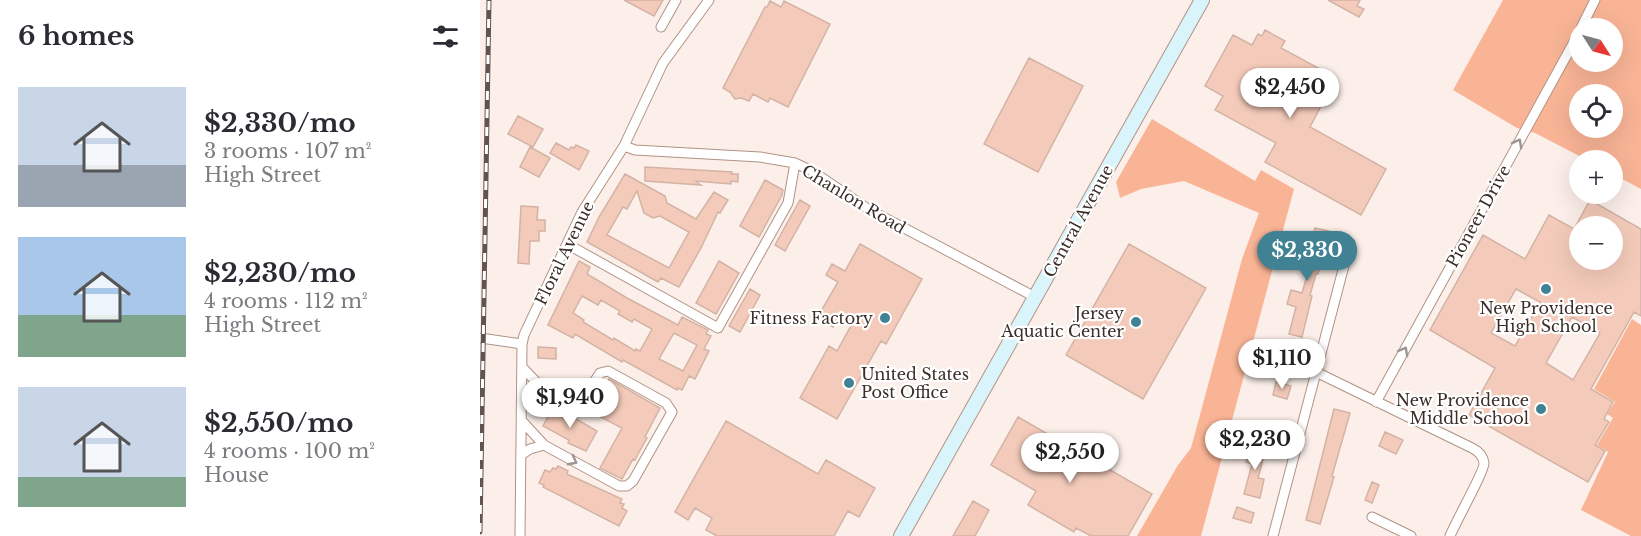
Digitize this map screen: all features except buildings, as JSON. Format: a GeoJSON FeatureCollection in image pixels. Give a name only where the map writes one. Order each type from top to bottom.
{"type":"FeatureCollection","features":[{"type":"Feature","properties":{"kind":"street"},"geometry":{"type":"LineString","coordinates":[[661,27],[676,0]]}},
{"type":"Feature","properties":{"kind":"street","name":"Floral Avenue"},"geometry":{"type":"LineString","coordinates":[[520,536],[522,344],[533,314],[567,244],[599,183],[624,146],[663,63],[709,0]]}},
{"type":"Feature","properties":{"kind":"street","name":"Central Avenue"},"geometry":{"type":"LineString","coordinates":[[901,536],[1202,0]]}},
{"type":"Feature","properties":{"kind":"street","name":"Pioneer Drive"},"geometry":{"type":"LineString","coordinates":[[1586,18],[1595,1]]}},
{"type":"Feature","properties":{"kind":"street","name":"Pioneer Drive"},"geometry":{"type":"LineString","coordinates":[[1376,402],[1569,50]]}},
{"type":"Feature","properties":{"kind":"street","name":"Chanlon Road"},"geometry":{"type":"LineString","coordinates":[[624,146],[634,150],[772,158],[795,163],[812,171],[868,209],[1035,297]]}},
{"type":"Feature","properties":{"kind":"street"},"geometry":{"type":"LineString","coordinates":[[567,244],[718,328],[788,203],[795,163]]}},
{"type":"Feature","properties":{"kind":"street"},"geometry":{"type":"LineString","coordinates":[[1273,536],[1350,243]]}},
{"type":"Feature","properties":{"kind":"street"},"geometry":{"type":"LineString","coordinates":[[480,338],[522,344]]}},
{"type":"Feature","properties":{"kind":"street"},"geometry":{"type":"LineString","coordinates":[[522,367],[542,388],[569,400],[581,398],[589,392],[600,373],[604,370],[608,371],[666,403],[672,412],[633,481],[627,486],[620,486],[544,445],[522,421]]}},
{"type":"Feature","properties":{"kind":"street"},"geometry":{"type":"LineString","coordinates":[[1316,372],[1477,451],[1484,461],[1482,473],[1458,516],[1450,536]]}},
{"type":"Feature","properties":{"kind":"street"},"geometry":{"type":"LineString","coordinates":[[522,395],[542,388]]}},
{"type":"Feature","properties":{"kind":"street"},"geometry":{"type":"LineString","coordinates":[[521,455],[530,449],[544,445]]}},
{"type":"Feature","properties":{"kind":"street"},"geometry":{"type":"LineString","coordinates":[[1372,518],[1410,536]]}},
{"type":"Feature","properties":{"kind":"shaded area"},"geometry":{"type":"Polygon","coordinates":[[[1503,0],[1641,0],[1641,189],[1623,179],[1623,150],[1569,151],[1535,133],[1517,128],[1453,90],[1503,0]]]}},
{"type":"Feature","properties":{"kind":"shaded area"},"geometry":{"type":"Polygon","coordinates":[[[1152,119],[1255,181],[1261,170],[1294,189],[1201,536],[1137,536],[1178,465],[1191,448],[1242,259],[1259,213],[1184,181],[1141,189],[1120,198],[1116,182],[1152,119]]]}},
{"type":"Feature","properties":{"kind":"shaded area"},"geometry":{"type":"Polygon","coordinates":[[[1632,319],[1641,325],[1641,536],[1631,536],[1581,510],[1608,452],[1597,445],[1613,418],[1607,414],[1615,402],[1594,389],[1632,319]]]}},
{"type":"Feature","properties":{"kind":"railway"},"geometry":{"type":"LineString","coordinates":[[480,532],[489,0]]}},
{"type":"Feature","properties":{"kind":"place","name":"New Providence High School"},"geometry":{"type":"Point","coordinates":[1546,289]}},
{"type":"Feature","properties":{"kind":"place","name":"Fitness Factory"},"geometry":{"type":"Point","coordinates":[885,318]}},
{"type":"Feature","properties":{"kind":"place","name":"Jersey Aquatic Center"},"geometry":{"type":"Point","coordinates":[1136,322]}},
{"type":"Feature","properties":{"kind":"place","name":"United States Post Office"},"geometry":{"type":"Point","coordinates":[849,383]}},
{"type":"Feature","properties":{"kind":"place","name":"New Providence Middle School"},"geometry":{"type":"Point","coordinates":[1541,409]}}]}
